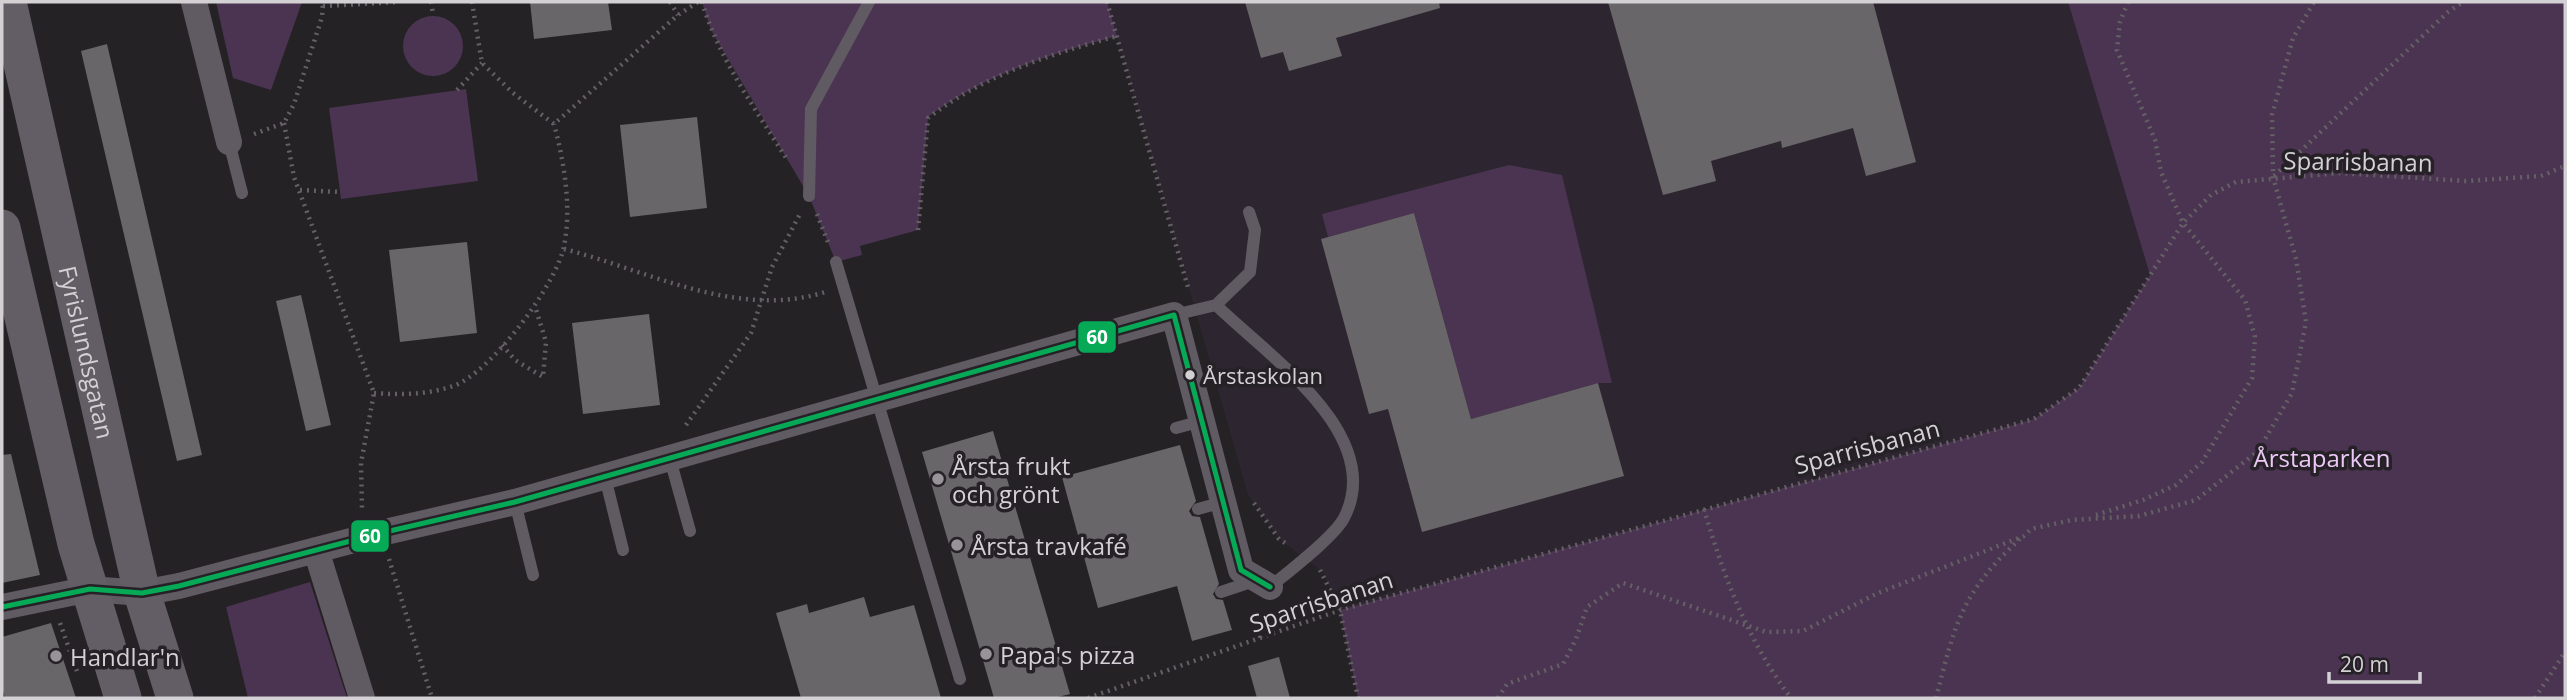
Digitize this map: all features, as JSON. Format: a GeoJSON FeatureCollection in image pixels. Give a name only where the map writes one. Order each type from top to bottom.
{"type":"FeatureCollection","features":[{"type":"Feature","properties":{"kind":"main road","name":"Fyrislundsgatan"},"geometry":{"type":"LineString","coordinates":[[8,2],[142,593],[176,698]]}},
{"type":"Feature","properties":{"kind":"main road"},"geometry":{"type":"LineString","coordinates":[[2,228],[90,590],[123,698]]}},
{"type":"Feature","properties":{"kind":"street"},"geometry":{"type":"LineString","coordinates":[[2,4],[8,2]]}},
{"type":"Feature","properties":{"kind":"street"},"geometry":{"type":"LineString","coordinates":[[194,2],[229,142]]}},
{"type":"Feature","properties":{"kind":"street"},"geometry":{"type":"LineString","coordinates":[[2,607],[90,590],[142,593],[515,502],[879,401],[1184,312],[1202,421],[1241,570],[1263,583]]}},
{"type":"Feature","properties":{"kind":"street"},"geometry":{"type":"LineString","coordinates":[[316,550],[362,698]]}},
{"type":"Feature","properties":{"kind":"lane"},"geometry":{"type":"LineString","coordinates":[[809,196],[811,108],[869,2]]}},
{"type":"Feature","properties":{"kind":"lane"},"geometry":{"type":"LineString","coordinates":[[229,142],[242,193]]}},
{"type":"Feature","properties":{"kind":"lane"},"geometry":{"type":"LineString","coordinates":[[1184,312],[1216,305],[1250,272],[1255,230],[1249,212]]}},
{"type":"Feature","properties":{"kind":"lane"},"geometry":{"type":"LineString","coordinates":[[836,262],[960,679]]}},
{"type":"Feature","properties":{"kind":"lane"},"geometry":{"type":"LineString","coordinates":[[1216,305],[1320,404],[1340,430],[1351,457],[1353,493],[1343,520],[1304,558],[1263,583],[1221,592]]}},
{"type":"Feature","properties":{"kind":"lane"},"geometry":{"type":"LineString","coordinates":[[1176,428],[1202,421]]}},
{"type":"Feature","properties":{"kind":"lane"},"geometry":{"type":"LineString","coordinates":[[670,459],[690,530]]}},
{"type":"Feature","properties":{"kind":"lane"},"geometry":{"type":"LineString","coordinates":[[605,477],[623,550]]}},
{"type":"Feature","properties":{"kind":"lane"},"geometry":{"type":"LineString","coordinates":[[515,502],[533,575]]}},
{"type":"Feature","properties":{"kind":"path"},"geometry":{"type":"LineString","coordinates":[[362,509],[361,463],[374,393],[300,190],[284,123],[294,104],[323,4],[400,2]]}},
{"type":"Feature","properties":{"kind":"path"},"geometry":{"type":"LineString","coordinates":[[431,2],[433,14]]}},
{"type":"Feature","properties":{"kind":"path"},"geometry":{"type":"LineString","coordinates":[[374,393],[410,396],[455,386],[482,368],[535,306],[564,249],[564,160],[554,124],[513,93],[482,63],[472,2]]}},
{"type":"Feature","properties":{"kind":"path"},"geometry":{"type":"LineString","coordinates":[[670,2],[678,15]]}},
{"type":"Feature","properties":{"kind":"path"},"geometry":{"type":"LineString","coordinates":[[554,124],[678,15],[700,2],[710,30],[722,52],[809,196],[836,262]]}},
{"type":"Feature","properties":{"kind":"path"},"geometry":{"type":"LineString","coordinates":[[1107,2],[1184,312]]}},
{"type":"Feature","properties":{"kind":"path"},"geometry":{"type":"LineString","coordinates":[[1936,698],[1955,625],[1972,590],[2024,536],[2031,529],[2085,518],[2143,500],[2176,485],[2202,463],[2252,378],[2255,337],[2245,300],[2183,223],[2161,172],[2155,140],[2116,50],[2120,22],[2128,2]]}},
{"type":"Feature","properties":{"kind":"path"},"geometry":{"type":"LineString","coordinates":[[2085,518],[2139,516],[2196,500],[2258,451],[2292,393],[2306,322],[2296,259],[2273,177],[2272,115],[2293,38],[2314,2]]}},
{"type":"Feature","properties":{"kind":"path"},"geometry":{"type":"LineString","coordinates":[[2273,177],[2448,12],[2463,2]]}},
{"type":"Feature","properties":{"kind":"path"},"geometry":{"type":"LineString","coordinates":[[918,230],[928,118],[954,97],[982,86],[1002,72],[1052,54],[1117,36]]}},
{"type":"Feature","properties":{"kind":"path"},"geometry":{"type":"LineString","coordinates":[[457,90],[482,63]]}},
{"type":"Feature","properties":{"kind":"path"},"geometry":{"type":"LineString","coordinates":[[229,142],[284,123]]}},
{"type":"Feature","properties":{"kind":"path","name":"Sparrisbanan"},"geometry":{"type":"LineString","coordinates":[[1089,698],[1339,610],[2034,419],[2079,388],[2183,223],[2211,195],[2236,182],[2340,173],[2466,181],[2541,176],[2565,166]]}},
{"type":"Feature","properties":{"kind":"path"},"geometry":{"type":"LineString","coordinates":[[300,190],[340,192]]}},
{"type":"Feature","properties":{"kind":"path"},"geometry":{"type":"LineString","coordinates":[[683,429],[751,333],[772,267],[809,196]]}},
{"type":"Feature","properties":{"kind":"path"},"geometry":{"type":"LineString","coordinates":[[564,249],[727,298],[762,301],[820,294],[843,286]]}},
{"type":"Feature","properties":{"kind":"path"},"geometry":{"type":"LineString","coordinates":[[502,345],[514,360],[543,377],[545,342],[535,306]]}},
{"type":"Feature","properties":{"kind":"path"},"geometry":{"type":"LineString","coordinates":[[1223,502],[1323,572],[1339,610],[1358,698]]}},
{"type":"Feature","properties":{"kind":"path"},"geometry":{"type":"LineString","coordinates":[[1704,509],[1721,567],[1745,624],[1769,670],[1791,698]]}},
{"type":"Feature","properties":{"kind":"path"},"geometry":{"type":"LineString","coordinates":[[381,533],[432,698]]}},
{"type":"Feature","properties":{"kind":"path"},"geometry":{"type":"LineString","coordinates":[[1498,698],[1507,684],[1563,664],[1576,639],[1587,607],[1623,583],[1766,632],[1803,631],[1878,593],[2024,536]]}},
{"type":"Feature","properties":{"kind":"path"},"geometry":{"type":"LineString","coordinates":[[57,615],[79,677]]}},
{"type":"Feature","properties":{"kind":"path"},"geometry":{"type":"LineString","coordinates":[[2535,698],[2565,652]]}},
{"type":"Feature","properties":{"kind":"shaded area","name":"Årstaskolan"},"geometry":{"type":"Polygon","coordinates":[[[1107,2],[2068,2],[2150,275],[2079,388],[2034,419],[1340,610],[1323,572],[1279,539],[1248,495],[1107,2]]]}},
{"type":"Feature","properties":{"kind":"green space"},"geometry":{"type":"Polygon","coordinates":[[[216,2],[302,2],[271,90],[233,78],[216,2]]]}},
{"type":"Feature","properties":{"kind":"green space"},"geometry":{"type":"Polygon","coordinates":[[[702,2],[1107,2],[1117,36],[1066,51],[994,78],[949,102],[928,117],[918,230],[860,246],[862,255],[836,262],[809,196],[711,30],[702,2]]]}},
{"type":"Feature","properties":{"kind":"green space","name":"Årstaparken"},"geometry":{"type":"Polygon","coordinates":[[[2068,2],[2565,2],[2565,698],[1358,698],[1340,610],[2034,419],[2079,388],[2150,275],[2068,2]]]}},
{"type":"Feature","properties":{"kind":"green space"},"geometry":{"type":"Polygon","coordinates":[[[427,16],[439,16],[458,29],[463,46],[461,58],[450,71],[439,76],[427,76],[408,63],[403,52],[403,40],[416,21],[427,16]]]}},
{"type":"Feature","properties":{"kind":"green space"},"geometry":{"type":"Polygon","coordinates":[[[466,89],[478,181],[341,199],[329,108],[466,89]]]}},
{"type":"Feature","properties":{"kind":"green space"},"geometry":{"type":"Polygon","coordinates":[[[1509,165],[1562,175],[1612,383],[1598,383],[1471,419],[1414,213],[1328,237],[1322,214],[1509,165]]]}},
{"type":"Feature","properties":{"kind":"green space"},"geometry":{"type":"Polygon","coordinates":[[[310,582],[347,698],[248,698],[226,607],[310,582]]]}},
{"type":"Feature","properties":{"kind":"building"},"geometry":{"type":"Polygon","coordinates":[[[530,2],[608,2],[612,30],[534,39],[530,2]]]}},
{"type":"Feature","properties":{"kind":"building"},"geometry":{"type":"Polygon","coordinates":[[[1245,2],[1439,2],[1440,8],[1336,38],[1342,56],[1289,71],[1283,52],[1261,58],[1245,2]]]}},
{"type":"Feature","properties":{"kind":"building"},"geometry":{"type":"Polygon","coordinates":[[[1608,2],[1873,2],[1916,162],[1866,176],[1853,128],[1782,148],[1781,141],[1711,161],[1716,181],[1663,195],[1608,2]]]}},
{"type":"Feature","properties":{"kind":"building"},"geometry":{"type":"Polygon","coordinates":[[[107,44],[202,455],[177,461],[81,51],[107,44]]]}},
{"type":"Feature","properties":{"kind":"building"},"geometry":{"type":"Polygon","coordinates":[[[697,117],[707,208],[630,217],[620,125],[697,117]]]}},
{"type":"Feature","properties":{"kind":"building"},"geometry":{"type":"Polygon","coordinates":[[[1414,213],[1471,419],[1598,383],[1624,476],[1422,532],[1388,409],[1369,414],[1321,239],[1414,213]]]}},
{"type":"Feature","properties":{"kind":"building"},"geometry":{"type":"Polygon","coordinates":[[[467,242],[477,333],[400,342],[389,250],[467,242]]]}},
{"type":"Feature","properties":{"kind":"building"},"geometry":{"type":"Polygon","coordinates":[[[301,295],[331,425],[306,431],[276,301],[301,295]]]}},
{"type":"Feature","properties":{"kind":"building"},"geometry":{"type":"Polygon","coordinates":[[[649,314],[660,405],[583,414],[572,323],[649,314]]]}},
{"type":"Feature","properties":{"kind":"building"},"geometry":{"type":"Polygon","coordinates":[[[993,431],[1070,694],[1054,698],[994,698],[922,452],[993,431]]]}},
{"type":"Feature","properties":{"kind":"building"},"geometry":{"type":"Polygon","coordinates":[[[1180,445],[1196,501],[1189,511],[1192,516],[1200,517],[1219,584],[1213,594],[1216,599],[1223,600],[1232,630],[1192,641],[1177,586],[1098,608],[1062,477],[1180,445]]]}},
{"type":"Feature","properties":{"kind":"building"},"geometry":{"type":"Polygon","coordinates":[[[11,454],[40,575],[2,583],[2,455],[11,454]]]}},
{"type":"Feature","properties":{"kind":"building"},"geometry":{"type":"Polygon","coordinates":[[[864,597],[870,617],[914,605],[941,698],[801,698],[776,613],[807,604],[809,613],[864,597]]]}},
{"type":"Feature","properties":{"kind":"building"},"geometry":{"type":"Polygon","coordinates":[[[51,623],[76,698],[5,698],[2,687],[2,637],[51,623]]]}},
{"type":"Feature","properties":{"kind":"building"},"geometry":{"type":"Polygon","coordinates":[[[1279,657],[1290,698],[1257,698],[1248,666],[1279,657]]]}},
{"type":"Feature","properties":{"kind":"transit line","name":"60"},"geometry":{"type":"LineString","coordinates":[[2,607],[90,589],[142,593],[179,586],[381,533],[515,502],[1174,315],[1241,570],[1270,587]]}},
{"type":"Feature","properties":{"kind":"place","name":"Årstaskolan"},"geometry":{"type":"Point","coordinates":[1190,375]}},
{"type":"Feature","properties":{"kind":"place","name":"Årsta frukt och grönt"},"geometry":{"type":"Point","coordinates":[938,479]}},
{"type":"Feature","properties":{"kind":"place","name":"Årsta travkafé"},"geometry":{"type":"Point","coordinates":[957,545]}},
{"type":"Feature","properties":{"kind":"place","name":"Papa's pizza"},"geometry":{"type":"Point","coordinates":[986,654]}},
{"type":"Feature","properties":{"kind":"place","name":"Handlar'n"},"geometry":{"type":"Point","coordinates":[56,656]}}]}
